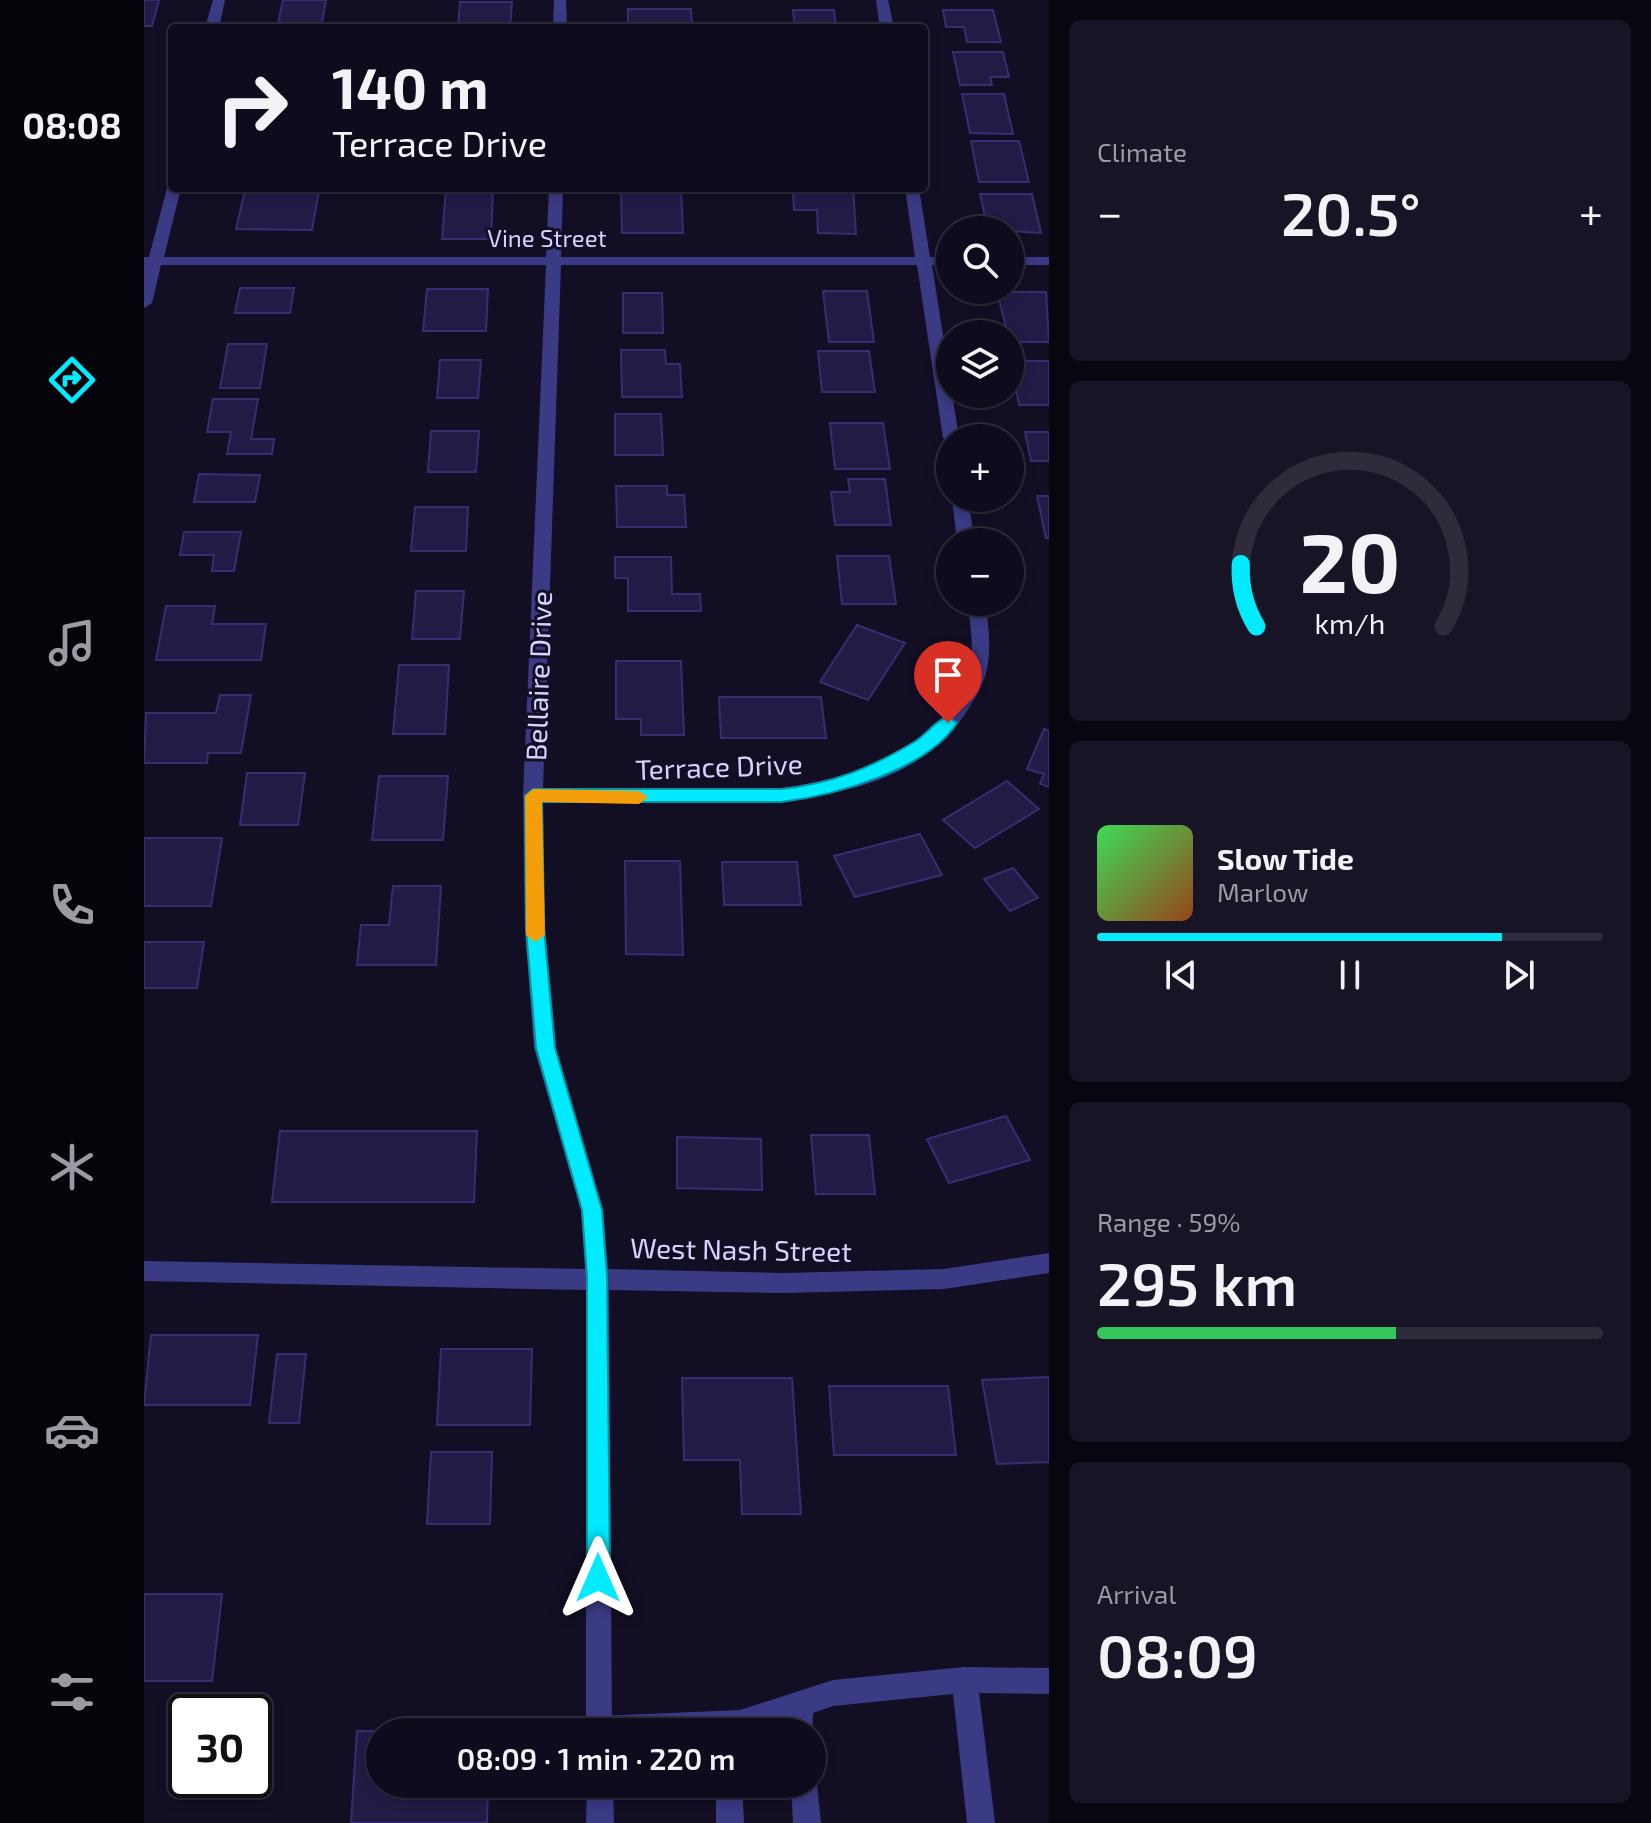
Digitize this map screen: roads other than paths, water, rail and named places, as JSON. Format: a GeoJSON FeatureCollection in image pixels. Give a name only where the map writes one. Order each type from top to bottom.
{"type":"FeatureCollection","features":[{"type":"Feature","properties":{"kind":"street"},"geometry":{"type":"LineString","coordinates":[[213,24],[219,0]]}},
{"type":"Feature","properties":{"kind":"street"},"geometry":{"type":"LineString","coordinates":[[560,0],[560,24]]}},
{"type":"Feature","properties":{"kind":"street"},"geometry":{"type":"LineString","coordinates":[[882,0],[886,24]]}},
{"type":"Feature","properties":{"kind":"street"},"geometry":{"type":"LineString","coordinates":[[144,303],[150,261],[173,192]]}},
{"type":"Feature","properties":{"kind":"street","name":"Bellaire Drive"},"geometry":{"type":"LineString","coordinates":[[556,192],[533,796],[535,929],[545,1048],[592,1210],[597,1277],[599,1718]]}},
{"type":"Feature","properties":{"kind":"street"},"geometry":{"type":"LineString","coordinates":[[913,192],[949,424]]}},
{"type":"Feature","properties":{"kind":"street","name":"Vine Street"},"geometry":{"type":"LineString","coordinates":[[150,261],[936,261]]}},
{"type":"Feature","properties":{"kind":"street"},"geometry":{"type":"LineString","coordinates":[[1024,261],[1049,261]]}},
{"type":"Feature","properties":{"kind":"street","name":"Terrace Drive"},"geometry":{"type":"LineString","coordinates":[[533,796],[781,795],[817,792],[853,781],[933,739],[963,706],[978,669],[978,616]]}},
{"type":"Feature","properties":{"kind":"street","name":"West Nash Street"},"geometry":{"type":"LineString","coordinates":[[144,1271],[597,1277],[783,1283],[944,1279],[1049,1263]]}},
{"type":"Feature","properties":{"kind":"street"},"geometry":{"type":"LineString","coordinates":[[756,1718],[833,1693],[964,1680],[1049,1681]]}},
{"type":"Feature","properties":{"kind":"street"},"geometry":{"type":"LineString","coordinates":[[964,1680],[981,1823]]}},
{"type":"Feature","properties":{"kind":"street"},"geometry":{"type":"LineString","coordinates":[[799,1704],[800,1718]]}},
{"type":"Feature","properties":{"kind":"street"},"geometry":{"type":"LineString","coordinates":[[600,1798],[600,1823]]}},
{"type":"Feature","properties":{"kind":"street"},"geometry":{"type":"LineString","coordinates":[[729,1798],[730,1823]]}},
{"type":"Feature","properties":{"kind":"street"},"geometry":{"type":"LineString","coordinates":[[805,1798],[807,1823]]}}]}
